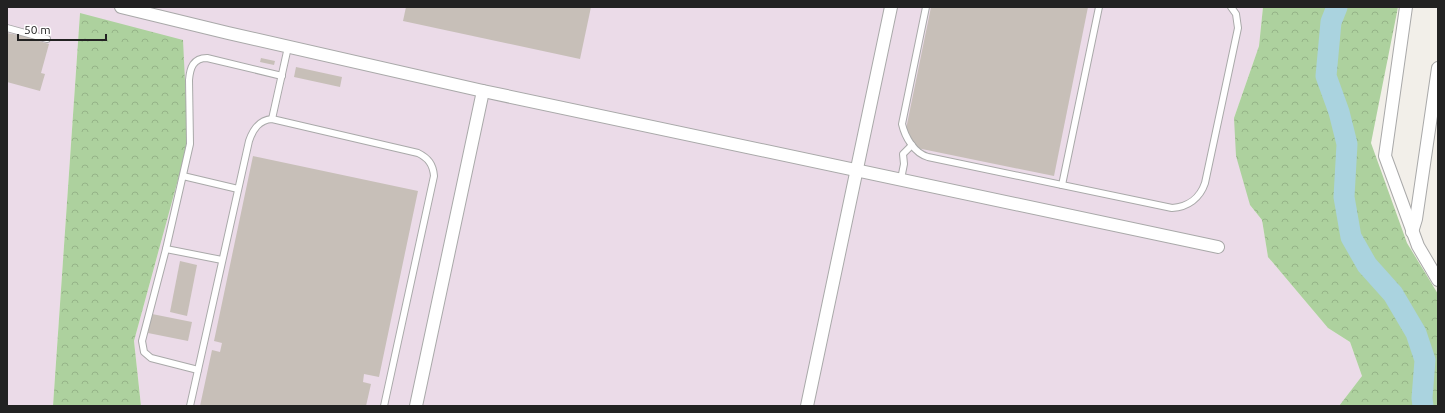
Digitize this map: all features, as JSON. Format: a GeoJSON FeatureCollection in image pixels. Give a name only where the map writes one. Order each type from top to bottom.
{"type":"FeatureCollection","features":[{"type":"Feature","properties":{"kind":"street"},"geometry":{"type":"LineString","coordinates":[[121,7],[288,47],[483,91],[857,169],[1218,247]]}},
{"type":"Feature","properties":{"kind":"street"},"geometry":{"type":"LineString","coordinates":[[807,406],[891,7]]}},
{"type":"Feature","properties":{"kind":"street"},"geometry":{"type":"LineString","coordinates":[[1406,7],[1385,156],[1412,232],[1418,246],[1438,280]]}},
{"type":"Feature","properties":{"kind":"street"},"geometry":{"type":"LineString","coordinates":[[1412,232],[1416,219],[1436,91],[1438,68]]}},
{"type":"Feature","properties":{"kind":"street"},"geometry":{"type":"LineString","coordinates":[[416,406],[483,91]]}},
{"type":"Feature","properties":{"kind":"lane"},"geometry":{"type":"LineString","coordinates":[[926,7],[902,124],[905,134],[919,154],[1172,208],[1187,204],[1199,195],[1206,183],[1238,28],[1236,14],[1231,7]]}},
{"type":"Feature","properties":{"kind":"lane"},"geometry":{"type":"LineString","coordinates":[[1062,185],[1099,7]]}},
{"type":"Feature","properties":{"kind":"lane"},"geometry":{"type":"LineString","coordinates":[[7,28],[47,39]]}},
{"type":"Feature","properties":{"kind":"lane"},"geometry":{"type":"LineString","coordinates":[[272,120],[288,47]]}},
{"type":"Feature","properties":{"kind":"lane"},"geometry":{"type":"LineString","coordinates":[[198,370],[151,358],[144,352],[142,341],[166,249],[191,141],[189,75],[191,67],[200,58],[207,58],[282,76]]}},
{"type":"Feature","properties":{"kind":"lane"},"geometry":{"type":"LineString","coordinates":[[190,406],[251,133],[262,122],[272,120],[418,153],[425,156],[433,169],[434,176],[384,406]]}},
{"type":"Feature","properties":{"kind":"lane"},"geometry":{"type":"LineString","coordinates":[[901,179],[904,164],[902,154],[912,145]]}},
{"type":"Feature","properties":{"kind":"lane"},"geometry":{"type":"LineString","coordinates":[[183,176],[238,189]]}},
{"type":"Feature","properties":{"kind":"lane"},"geometry":{"type":"LineString","coordinates":[[166,249],[222,260]]}},
{"type":"Feature","properties":{"kind":"shaded area"},"geometry":{"type":"Polygon","coordinates":[[[7,7],[1263,7],[1259,46],[1234,118],[1250,205],[1262,220],[1268,257],[1328,328],[1350,342],[1362,376],[1339,406],[141,406],[134,341],[188,143],[80,13],[53,406],[7,406],[7,7]]]}},
{"type":"Feature","properties":{"kind":"green space"},"geometry":{"type":"Polygon","coordinates":[[[1263,7],[1398,7],[1371,143],[1407,243],[1438,294],[1438,406],[1339,406],[1362,376],[1350,342],[1328,328],[1268,257],[1262,220],[1250,205],[1236,156],[1234,118],[1259,46],[1263,7]]]}},
{"type":"Feature","properties":{"kind":"green space"},"geometry":{"type":"Polygon","coordinates":[[[80,13],[183,40],[188,143],[134,341],[141,406],[53,406],[80,13]]]}},
{"type":"Feature","properties":{"kind":"building"},"geometry":{"type":"Polygon","coordinates":[[[406,7],[591,7],[580,59],[403,21],[406,7]]]}},
{"type":"Feature","properties":{"kind":"building"},"geometry":{"type":"Polygon","coordinates":[[[931,7],[1088,7],[1054,176],[917,148],[906,129],[931,7]]]}},
{"type":"Feature","properties":{"kind":"building"},"geometry":{"type":"Polygon","coordinates":[[[7,33],[18,35],[19,33],[30,36],[29,38],[49,44],[41,73],[45,74],[40,91],[7,82],[7,33]]]}},
{"type":"Feature","properties":{"kind":"building"},"geometry":{"type":"Polygon","coordinates":[[[261,58],[275,61],[274,65],[260,62],[261,58]]]}},
{"type":"Feature","properties":{"kind":"building"},"geometry":{"type":"Polygon","coordinates":[[[296,67],[342,77],[340,87],[294,77],[296,67]]]}},
{"type":"Feature","properties":{"kind":"building"},"geometry":{"type":"Polygon","coordinates":[[[253,156],[418,191],[379,377],[364,374],[363,382],[371,384],[366,406],[200,406],[212,350],[220,352],[222,343],[214,341],[253,156]]]}},
{"type":"Feature","properties":{"kind":"building"},"geometry":{"type":"Polygon","coordinates":[[[180,261],[197,265],[187,316],[170,312],[180,261]]]}},
{"type":"Feature","properties":{"kind":"building"},"geometry":{"type":"Polygon","coordinates":[[[152,314],[192,322],[188,341],[148,333],[152,314]]]}},
{"type":"Feature","properties":{"kind":"waterway"},"geometry":{"type":"LineString","coordinates":[[1337,7],[1331,22],[1326,76],[1339,112],[1347,144],[1344,197],[1351,237],[1367,265],[1393,294],[1416,333],[1425,360],[1422,398],[1423,406]]}}]}
